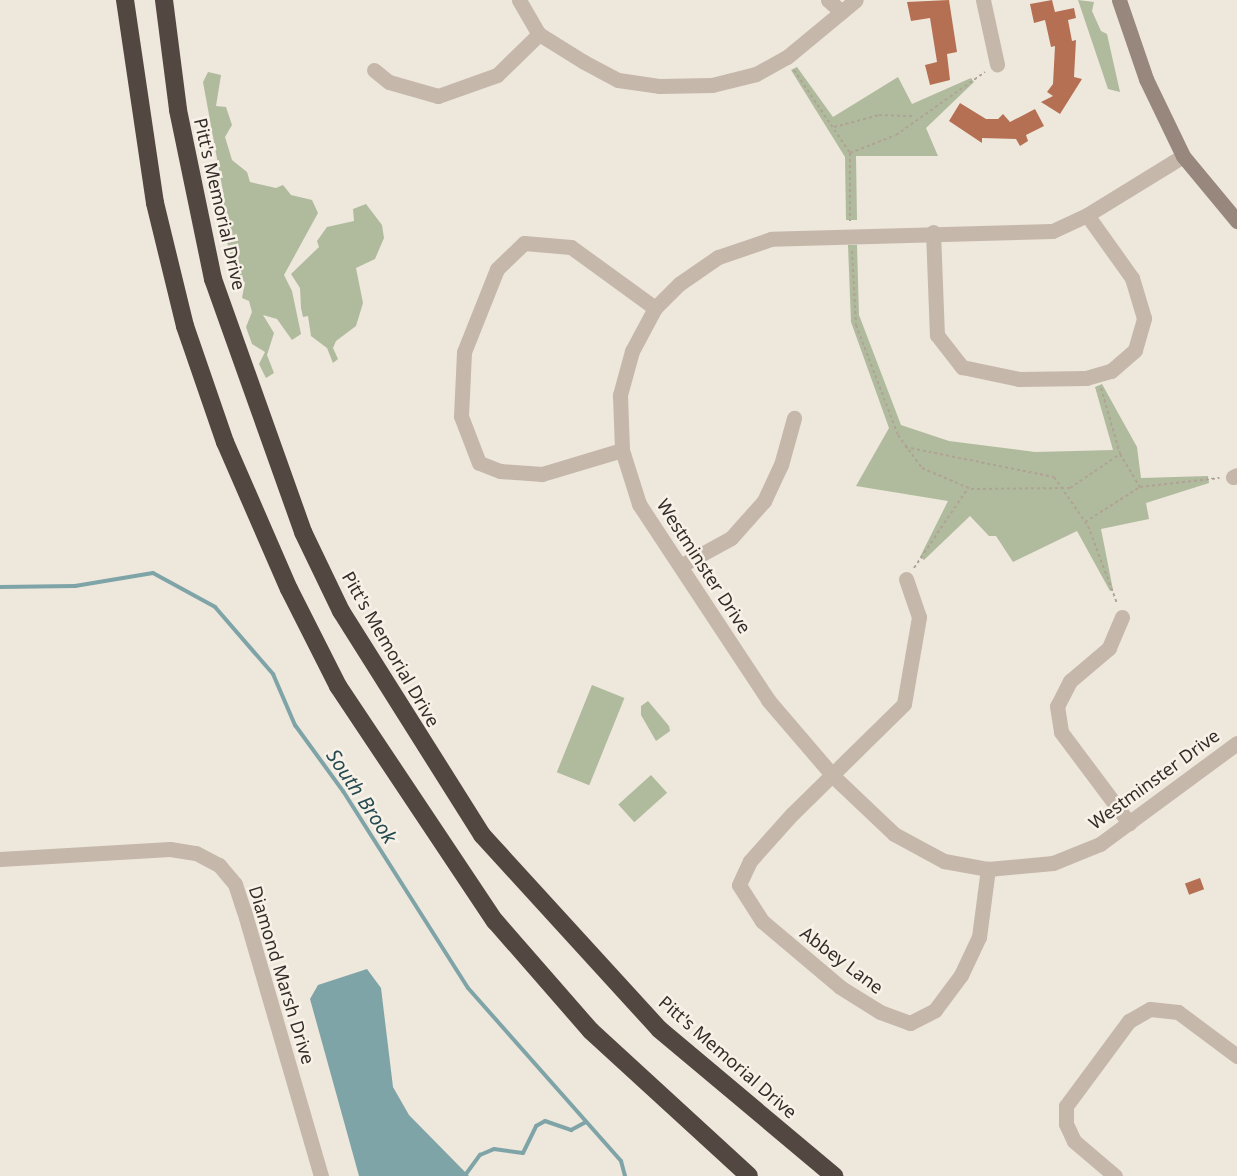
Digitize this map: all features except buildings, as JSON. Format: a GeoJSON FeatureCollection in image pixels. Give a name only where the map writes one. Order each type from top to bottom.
{"type":"FeatureCollection","features":[{"type":"Feature","properties":{"kind":"highway"},"geometry":{"type":"LineString","coordinates":[[125,0],[155,203],[185,326],[225,442],[289,589],[338,686],[495,921],[591,1031],[749,1176]]}},
{"type":"Feature","properties":{"kind":"highway","name":"Pitt's Memorial Drive"},"geometry":{"type":"LineString","coordinates":[[164,0],[178,110],[213,279],[303,532],[341,611],[406,720],[482,835],[659,1029],[834,1176]]}},
{"type":"Feature","properties":{"kind":"highway"},"geometry":{"type":"LineString","coordinates":[[175,0],[193,182]]}},
{"type":"Feature","properties":{"kind":"main road"},"geometry":{"type":"LineString","coordinates":[[1119,0],[1146,79],[1182,156],[1237,221]]}},
{"type":"Feature","properties":{"kind":"street"},"geometry":{"type":"LineString","coordinates":[[519,0],[539,34],[618,80],[659,86],[712,85],[756,74],[787,57],[856,0]]}},
{"type":"Feature","properties":{"kind":"street"},"geometry":{"type":"LineString","coordinates":[[828,0],[842,12]]}},
{"type":"Feature","properties":{"kind":"street"},"geometry":{"type":"LineString","coordinates":[[983,0],[997,64]]}},
{"type":"Feature","properties":{"kind":"street"},"geometry":{"type":"LineString","coordinates":[[374,70],[389,82],[438,96],[496,75],[539,34]]}},
{"type":"Feature","properties":{"kind":"street","name":"Westminster Drive"},"geometry":{"type":"LineString","coordinates":[[1182,156],[1087,215],[1052,231],[933,232],[771,239],[718,258],[679,284],[655,308],[632,351],[620,395],[622,450],[639,504],[768,700],[834,777],[894,834],[944,861],[988,869],[1053,863],[1100,844],[1237,742]]}},
{"type":"Feature","properties":{"kind":"street"},"geometry":{"type":"LineString","coordinates":[[933,232],[936,335],[962,367],[1019,379],[1098,376],[1135,350],[1144,318],[1132,278],[1087,215]]}},
{"type":"Feature","properties":{"kind":"street"},"geometry":{"type":"LineString","coordinates":[[622,450],[542,474],[500,471],[479,463],[461,416],[464,352],[497,269],[524,243],[571,247],[655,308]]}},
{"type":"Feature","properties":{"kind":"street"},"geometry":{"type":"LineString","coordinates":[[680,566],[731,538],[764,501],[781,465],[795,418]]}},
{"type":"Feature","properties":{"kind":"street"},"geometry":{"type":"LineString","coordinates":[[834,777],[904,704],[919,618],[906,579]]}},
{"type":"Feature","properties":{"kind":"street"},"geometry":{"type":"LineString","coordinates":[[1122,617],[1109,648],[1070,681],[1057,706],[1061,732],[1129,823]]}},
{"type":"Feature","properties":{"kind":"street","name":"Abbey Lane"},"geometry":{"type":"LineString","coordinates":[[834,777],[750,861],[739,885],[762,921],[840,987],[880,1012],[910,1023],[935,1010],[961,975],[979,937],[988,869]]}},
{"type":"Feature","properties":{"kind":"street","name":"Diamond Marsh Drive"},"geometry":{"type":"LineString","coordinates":[[0,859],[170,849],[196,853],[219,865],[235,884],[244,911],[321,1176]]}},
{"type":"Feature","properties":{"kind":"street"},"geometry":{"type":"LineString","coordinates":[[1115,1176],[1074,1141],[1066,1124],[1066,1106],[1129,1021],[1150,1009],[1178,1012],[1237,1056]]}},
{"type":"Feature","properties":{"kind":"path"},"geometry":{"type":"LineString","coordinates":[[787,57],[850,153],[850,221]]}},
{"type":"Feature","properties":{"kind":"path"},"geometry":{"type":"LineString","coordinates":[[850,153],[896,135],[915,117],[997,64]]}},
{"type":"Feature","properties":{"kind":"path"},"geometry":{"type":"LineString","coordinates":[[834,127],[879,116],[915,117]]}},
{"type":"Feature","properties":{"kind":"path"},"geometry":{"type":"LineString","coordinates":[[851,245],[855,320],[905,447],[926,471],[968,488],[1063,488],[1080,484],[1120,454]]}},
{"type":"Feature","properties":{"kind":"path"},"geometry":{"type":"LineString","coordinates":[[1098,376],[1120,454],[1140,487]]}},
{"type":"Feature","properties":{"kind":"path"},"geometry":{"type":"LineString","coordinates":[[905,447],[1048,475],[1063,488],[1085,522],[1122,617]]}},
{"type":"Feature","properties":{"kind":"path"},"geometry":{"type":"LineString","coordinates":[[1085,522],[1140,487],[1235,476]]}},
{"type":"Feature","properties":{"kind":"path"},"geometry":{"type":"LineString","coordinates":[[906,579],[968,488]]}},
{"type":"Feature","properties":{"kind":"green space"},"geometry":{"type":"Polygon","coordinates":[[[1078,0],[1094,2],[1092,11],[1101,31],[1107,34],[1120,92],[1108,89],[1078,0]]]}},
{"type":"Feature","properties":{"kind":"green space"},"geometry":{"type":"Polygon","coordinates":[[[797,67],[833,117],[898,77],[912,104],[971,78],[974,82],[926,128],[938,156],[856,156],[857,220],[846,220],[845,157],[791,70],[797,67]]]}},
{"type":"Feature","properties":{"kind":"green space"},"geometry":{"type":"Polygon","coordinates":[[[208,72],[221,75],[216,106],[226,107],[232,125],[225,137],[232,160],[247,172],[250,182],[276,188],[283,185],[291,195],[312,200],[318,213],[284,275],[292,291],[301,334],[292,340],[277,319],[263,315],[274,333],[267,355],[274,373],[266,378],[259,364],[265,352],[252,344],[246,327],[252,312],[249,301],[242,298],[245,282],[237,282],[230,270],[230,250],[222,231],[224,197],[203,82],[208,72]]]}},
{"type":"Feature","properties":{"kind":"green space"},"geometry":{"type":"Polygon","coordinates":[[[366,204],[382,225],[384,238],[375,259],[356,268],[363,303],[356,326],[336,341],[333,348],[338,359],[333,363],[327,348],[311,336],[308,316],[303,317],[300,288],[291,274],[319,247],[317,241],[327,227],[354,221],[353,209],[366,204]]]}},
{"type":"Feature","properties":{"kind":"green space"},"geometry":{"type":"Polygon","coordinates":[[[848,245],[857,245],[859,315],[901,425],[949,441],[1035,452],[1113,450],[1095,387],[1102,384],[1137,447],[1141,478],[1208,476],[1209,483],[1146,503],[1149,519],[1101,529],[1113,590],[1110,591],[1077,531],[1013,562],[996,536],[989,536],[970,516],[924,560],[920,557],[948,501],[856,486],[889,428],[851,322],[848,245]]]}},
{"type":"Feature","properties":{"kind":"green space"},"geometry":{"type":"Polygon","coordinates":[[[592,685],[624,698],[589,785],[557,772],[592,685]]]}},
{"type":"Feature","properties":{"kind":"green space"},"geometry":{"type":"Polygon","coordinates":[[[648,701],[669,726],[670,731],[656,741],[641,715],[641,706],[648,701]]]}},
{"type":"Feature","properties":{"kind":"green space"},"geometry":{"type":"Polygon","coordinates":[[[651,775],[667,793],[634,822],[618,804],[651,775]]]}},
{"type":"Feature","properties":{"kind":"water"},"geometry":{"type":"Polygon","coordinates":[[[367,969],[381,988],[393,1087],[409,1115],[469,1176],[359,1176],[310,999],[318,985],[367,969]]]}},
{"type":"Feature","properties":{"kind":"waterway","name":"South Brook"},"geometry":{"type":"LineString","coordinates":[[0,587],[75,586],[153,573],[215,607],[273,674],[295,725],[343,791],[468,988],[621,1161],[625,1176]]}},
{"type":"Feature","properties":{"kind":"waterway"},"geometry":{"type":"LineString","coordinates":[[466,1174],[480,1155],[494,1149],[523,1153],[536,1126],[545,1121],[571,1130],[586,1122]]}}]}
